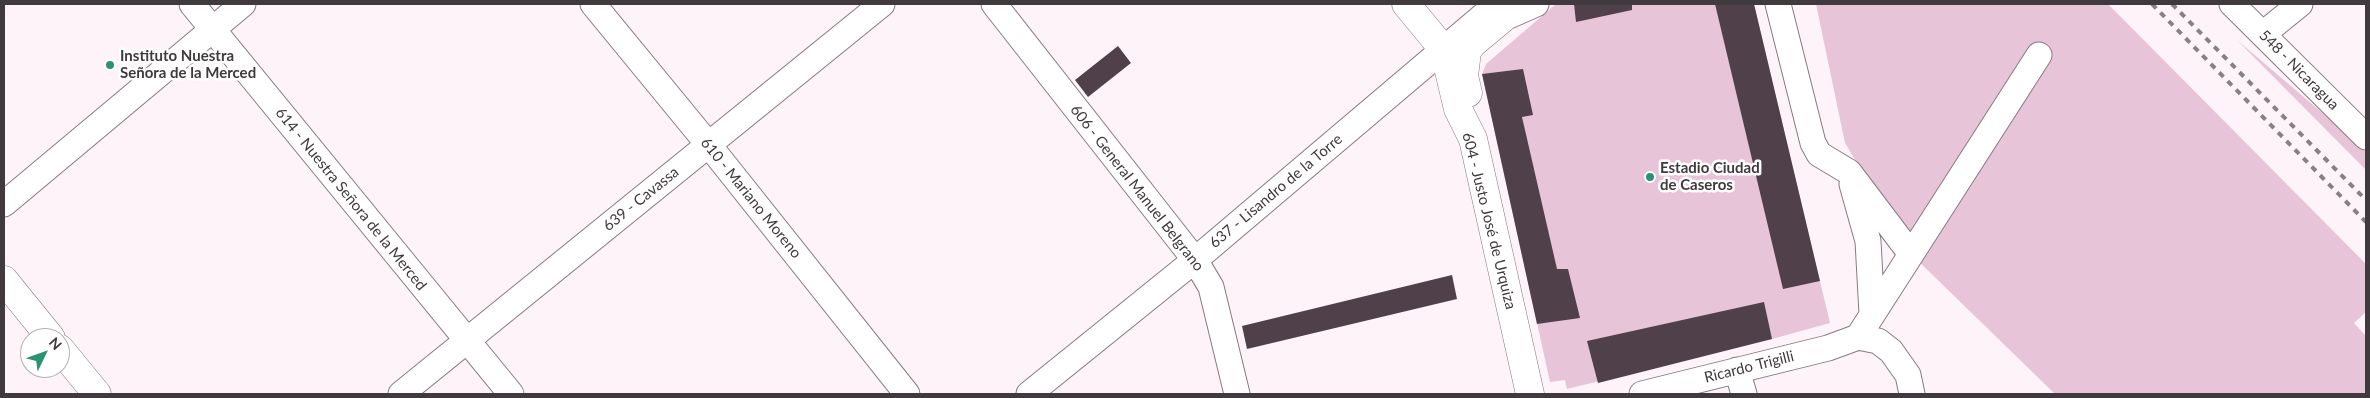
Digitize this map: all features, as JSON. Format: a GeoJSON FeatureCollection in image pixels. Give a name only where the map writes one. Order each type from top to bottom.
{"type":"FeatureCollection","features":[{"type":"Feature","properties":{"kind":"main road","name":"604 - Justo José de Urquiza"},"geometry":{"type":"LineString","coordinates":[[1406,4],[1444,50],[1458,109],[1472,139],[1530,394]]}},
{"type":"Feature","properties":{"kind":"main road"},"geometry":{"type":"LineString","coordinates":[[1472,139],[1471,105],[1464,76],[1464,58],[1472,44],[1502,8]]}},
{"type":"Feature","properties":{"kind":"main road"},"geometry":{"type":"LineString","coordinates":[[4,280],[43,328]]}},
{"type":"Feature","properties":{"kind":"main road"},"geometry":{"type":"LineString","coordinates":[[70,361],[97,394]]}},
{"type":"Feature","properties":{"kind":"street","name":"614 - Nuestra Señora de la Merced"},"geometry":{"type":"LineString","coordinates":[[192,4],[511,394]]}},
{"type":"Feature","properties":{"kind":"street"},"geometry":{"type":"LineString","coordinates":[[4,204],[243,4]]}},
{"type":"Feature","properties":{"kind":"street","name":"610 - Mariano Moreno"},"geometry":{"type":"LineString","coordinates":[[593,4],[708,144],[907,394]]}},
{"type":"Feature","properties":{"kind":"street","name":"639 - Cavassa"},"geometry":{"type":"LineString","coordinates":[[401,394],[882,4]]}},
{"type":"Feature","properties":{"kind":"street","name":"606 - General Manuel Belgrano"},"geometry":{"type":"LineString","coordinates":[[994,4],[1195,260],[1211,287],[1236,394]]}},
{"type":"Feature","properties":{"kind":"street","name":"637 - Lisandro de la Torre"},"geometry":{"type":"LineString","coordinates":[[1029,394],[1195,260],[1444,50],[1502,8],[1536,4]]}},
{"type":"Feature","properties":{"kind":"street"},"geometry":{"type":"LineString","coordinates":[[1778,4],[1813,143],[1819,154],[1849,172],[1910,254]]}},
{"type":"Feature","properties":{"kind":"street"},"geometry":{"type":"LineString","coordinates":[[2226,4],[2258,30],[2300,4]]}},
{"type":"Feature","properties":{"kind":"street","name":"548 - Nicaragua"},"geometry":{"type":"LineString","coordinates":[[2232,4],[2366,136]]}},
{"type":"Feature","properties":{"kind":"street"},"geometry":{"type":"LineString","coordinates":[[1912,394],[1908,375],[1891,351],[1878,341],[1858,337],[2039,54]]}},
{"type":"Feature","properties":{"kind":"street"},"geometry":{"type":"LineString","coordinates":[[1849,172],[1868,241],[1872,314]]}},
{"type":"Feature","properties":{"kind":"street","name":"Ricardo Trigilli"},"geometry":{"type":"LineString","coordinates":[[1642,394],[1828,348],[1858,337]]}},
{"type":"Feature","properties":{"kind":"street"},"geometry":{"type":"LineString","coordinates":[[1737,370],[1744,394]]}},
{"type":"Feature","properties":{"kind":"shaded area","name":"Estadio Ciudad de Caseros"},"geometry":{"type":"Polygon","coordinates":[[[1556,4],[1754,4],[1830,323],[1567,389],[1565,380],[1550,382],[1482,74],[1486,64],[1556,4]]]}},
{"type":"Feature","properties":{"kind":"shaded area"},"geometry":{"type":"Polygon","coordinates":[[[1816,4],[2108,4],[2366,264],[2366,312],[2354,323],[2366,336],[2366,394],[2055,394],[1911,254],[1845,143],[1816,4]]]}},
{"type":"Feature","properties":{"kind":"shaded area"},"geometry":{"type":"Polygon","coordinates":[[[2237,40],[2366,152],[2366,170],[2237,40]]]}},
{"type":"Feature","properties":{"kind":"building"},"geometry":{"type":"Polygon","coordinates":[[[1574,4],[1632,4],[1632,10],[1576,22],[1574,4]]]}},
{"type":"Feature","properties":{"kind":"building"},"geometry":{"type":"Polygon","coordinates":[[[1715,4],[1754,4],[1820,281],[1783,289],[1715,4]]]}},
{"type":"Feature","properties":{"kind":"building"},"geometry":{"type":"Polygon","coordinates":[[[1118,46],[1131,63],[1088,97],[1075,80],[1118,46]]]}},
{"type":"Feature","properties":{"kind":"building"},"geometry":{"type":"Polygon","coordinates":[[[1523,69],[1533,115],[1522,117],[1557,269],[1568,269],[1580,318],[1537,324],[1482,74],[1523,69]]]}},
{"type":"Feature","properties":{"kind":"building"},"geometry":{"type":"Polygon","coordinates":[[[1452,275],[1457,299],[1247,349],[1242,326],[1452,275]]]}},
{"type":"Feature","properties":{"kind":"building"},"geometry":{"type":"Polygon","coordinates":[[[1764,302],[1772,339],[1598,383],[1587,341],[1764,302]]]}},
{"type":"Feature","properties":{"kind":"railway"},"geometry":{"type":"LineString","coordinates":[[2152,4],[2366,222]]}},
{"type":"Feature","properties":{"kind":"railway"},"geometry":{"type":"LineString","coordinates":[[2172,4],[2366,200]]}},
{"type":"Feature","properties":{"kind":"place","name":"Instituto Nuestra Señora de la Merced"},"geometry":{"type":"Point","coordinates":[110,65]}},
{"type":"Feature","properties":{"kind":"place","name":"Estadio Ciudad de Caseros"},"geometry":{"type":"Point","coordinates":[1650,177]}}]}
